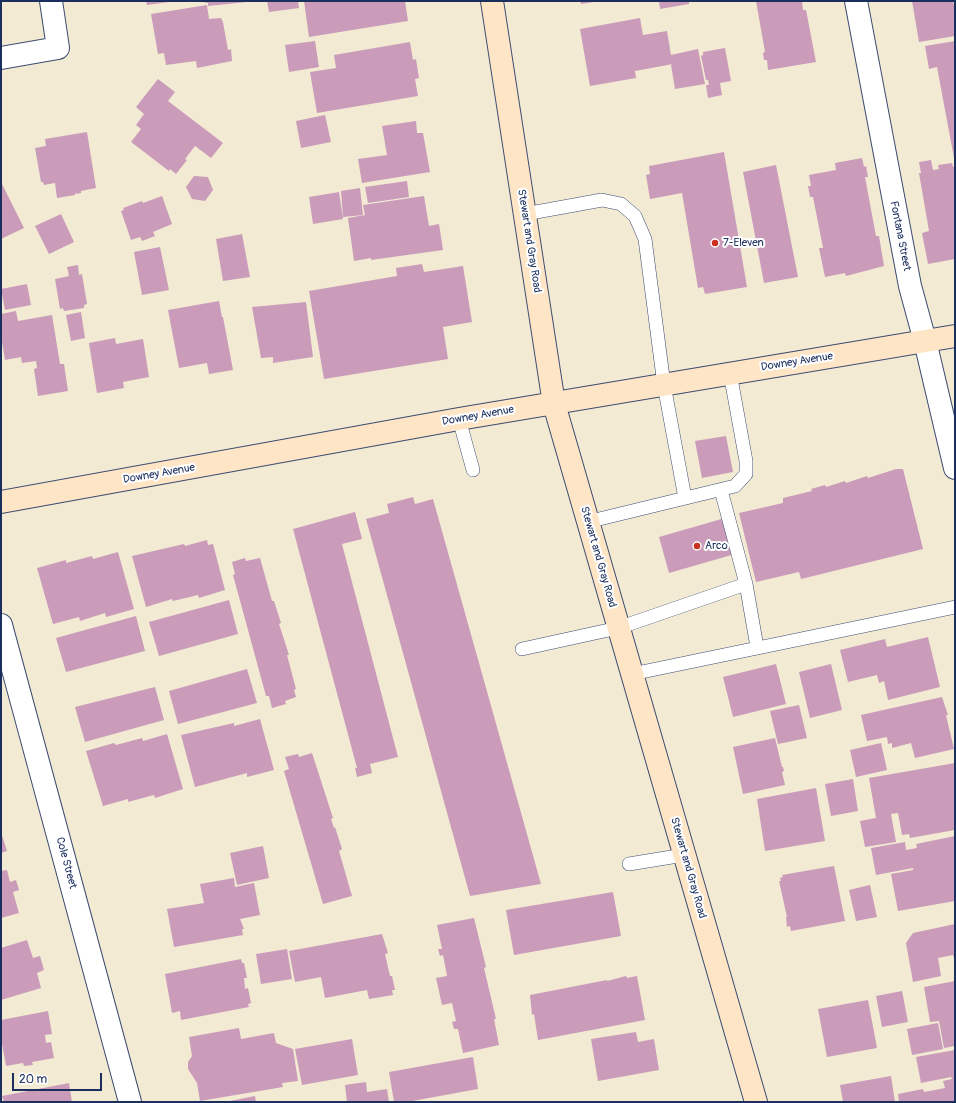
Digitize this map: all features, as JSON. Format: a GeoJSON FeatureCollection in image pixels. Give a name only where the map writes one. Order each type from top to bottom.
{"type":"FeatureCollection","features":[{"type":"Feature","properties":{"kind":"main road","name":"Stewart and Gray Road"},"geometry":{"type":"LineString","coordinates":[[492,1],[554,404],[756,1102]]}},
{"type":"Feature","properties":{"kind":"main road","name":"Downey Avenue"},"geometry":{"type":"LineString","coordinates":[[1,502],[459,419],[955,336]]}},
{"type":"Feature","properties":{"kind":"street"},"geometry":{"type":"LineString","coordinates":[[1,58],[58,48],[51,1]]}},
{"type":"Feature","properties":{"kind":"street","name":"Fontana Street"},"geometry":{"type":"LineString","coordinates":[[856,1],[910,286],[925,341],[955,468]]}},
{"type":"Feature","properties":{"kind":"street","name":"Cole Street"},"geometry":{"type":"LineString","coordinates":[[1,624],[130,1102]]}},
{"type":"Feature","properties":{"kind":"lane"},"geometry":{"type":"LineString","coordinates":[[525,214],[602,200],[621,204],[635,216],[644,239],[664,385],[685,498]]}},
{"type":"Feature","properties":{"kind":"lane"},"geometry":{"type":"LineString","coordinates":[[587,522],[735,486],[746,474],[746,461],[730,374]]}},
{"type":"Feature","properties":{"kind":"lane"},"geometry":{"type":"LineString","coordinates":[[459,419],[473,470]]}},
{"type":"Feature","properties":{"kind":"lane"},"geometry":{"type":"LineString","coordinates":[[721,490],[746,584],[757,647]]}},
{"type":"Feature","properties":{"kind":"lane"},"geometry":{"type":"LineString","coordinates":[[522,649],[618,628],[746,584]]}},
{"type":"Feature","properties":{"kind":"lane"},"geometry":{"type":"LineString","coordinates":[[632,674],[955,607]]}},
{"type":"Feature","properties":{"kind":"lane"},"geometry":{"type":"LineString","coordinates":[[629,864],[684,855]]}},
{"type":"Feature","properties":{"kind":"building"},"geometry":{"type":"Polygon","coordinates":[[[146,1],[169,1],[169,2],[147,5],[146,1]]]}},
{"type":"Feature","properties":{"kind":"building"},"geometry":{"type":"Polygon","coordinates":[[[196,1],[247,2],[208,6],[208,3],[196,1]]]}},
{"type":"Feature","properties":{"kind":"building"},"geometry":{"type":"Polygon","coordinates":[[[267,1],[298,1],[299,8],[269,12],[267,1]]]}},
{"type":"Feature","properties":{"kind":"building"},"geometry":{"type":"Polygon","coordinates":[[[304,1],[405,1],[408,21],[309,37],[304,1]]]}},
{"type":"Feature","properties":{"kind":"building"},"geometry":{"type":"Polygon","coordinates":[[[580,1],[594,1],[594,2],[581,4],[580,1]]]}},
{"type":"Feature","properties":{"kind":"building"},"geometry":{"type":"Polygon","coordinates":[[[659,1],[689,1],[689,4],[660,9],[659,1]]]}},
{"type":"Feature","properties":{"kind":"building"},"geometry":{"type":"Polygon","coordinates":[[[756,1],[802,1],[803,10],[806,10],[816,62],[768,70],[767,60],[764,60],[763,53],[765,52],[756,1]]]}},
{"type":"Feature","properties":{"kind":"building"},"geometry":{"type":"Polygon","coordinates":[[[912,1],[953,1],[955,10],[955,36],[919,42],[912,1]]]}},
{"type":"Feature","properties":{"kind":"building"},"geometry":{"type":"Polygon","coordinates":[[[207,5],[209,19],[221,18],[223,22],[228,50],[231,49],[232,61],[197,68],[196,61],[166,65],[164,53],[158,54],[151,14],[207,5]]]}},
{"type":"Feature","properties":{"kind":"building"},"geometry":{"type":"Polygon","coordinates":[[[640,18],[643,35],[667,31],[671,55],[698,49],[705,84],[675,89],[671,65],[673,64],[635,71],[636,78],[590,86],[580,29],[640,18]]]}},
{"type":"Feature","properties":{"kind":"building"},"geometry":{"type":"Polygon","coordinates":[[[315,41],[319,67],[289,72],[285,45],[315,41]]]}},
{"type":"Feature","properties":{"kind":"building"},"geometry":{"type":"Polygon","coordinates":[[[955,41],[954,158],[937,67],[929,69],[925,46],[955,41]]]}},
{"type":"Feature","properties":{"kind":"building"},"geometry":{"type":"Polygon","coordinates":[[[410,42],[413,60],[416,59],[419,78],[415,79],[418,96],[317,113],[310,72],[336,68],[334,55],[410,42]]]}},
{"type":"Feature","properties":{"kind":"building"},"geometry":{"type":"Polygon","coordinates":[[[725,48],[731,81],[720,83],[722,95],[708,98],[706,85],[709,85],[708,80],[706,80],[701,56],[703,55],[703,52],[725,48]]]}},
{"type":"Feature","properties":{"kind":"building"},"geometry":{"type":"Polygon","coordinates":[[[158,79],[175,92],[168,101],[223,143],[211,158],[195,146],[185,159],[187,160],[176,174],[170,169],[169,171],[131,142],[141,129],[136,125],[144,114],[136,107],[158,79]]]}},
{"type":"Feature","properties":{"kind":"building"},"geometry":{"type":"Polygon","coordinates":[[[325,115],[331,142],[301,148],[296,121],[325,115]]]}},
{"type":"Feature","properties":{"kind":"building"},"geometry":{"type":"Polygon","coordinates":[[[416,121],[417,133],[423,133],[430,172],[362,183],[358,159],[387,155],[382,126],[416,121]]]}},
{"type":"Feature","properties":{"kind":"building"},"geometry":{"type":"Polygon","coordinates":[[[87,132],[96,188],[81,191],[81,193],[76,194],[75,192],[75,195],[57,198],[55,183],[44,185],[43,182],[41,182],[35,148],[46,146],[45,139],[87,132]]]}},
{"type":"Feature","properties":{"kind":"building","name":"7-Eleven"},"geometry":{"type":"Polygon","coordinates":[[[724,152],[747,287],[705,294],[703,287],[698,288],[682,193],[650,199],[646,175],[650,174],[649,166],[724,152]]]}},
{"type":"Feature","properties":{"kind":"building"},"geometry":{"type":"Polygon","coordinates":[[[862,158],[864,167],[866,166],[868,177],[865,177],[876,236],[879,236],[884,266],[846,276],[845,273],[825,277],[819,248],[823,248],[813,197],[810,197],[808,186],[811,186],[809,175],[836,170],[835,163],[862,158]]]}},
{"type":"Feature","properties":{"kind":"building"},"geometry":{"type":"Polygon","coordinates":[[[931,160],[933,170],[939,169],[938,165],[952,163],[953,167],[955,167],[955,259],[928,264],[922,233],[929,231],[919,173],[921,173],[919,162],[931,160]]]}},
{"type":"Feature","properties":{"kind":"building"},"geometry":{"type":"Polygon","coordinates":[[[776,165],[798,277],[764,283],[743,172],[776,165]]]}},
{"type":"Feature","properties":{"kind":"building"},"geometry":{"type":"Polygon","coordinates":[[[194,176],[208,177],[213,190],[205,201],[192,199],[186,187],[194,176]]]}},
{"type":"Feature","properties":{"kind":"building"},"geometry":{"type":"Polygon","coordinates":[[[407,181],[409,197],[368,203],[365,187],[407,181]]]}},
{"type":"Feature","properties":{"kind":"building"},"geometry":{"type":"Polygon","coordinates":[[[1,182],[24,228],[1,239],[1,182]]]}},
{"type":"Feature","properties":{"kind":"building"},"geometry":{"type":"Polygon","coordinates":[[[360,188],[363,215],[343,217],[341,191],[360,188]]]}},
{"type":"Feature","properties":{"kind":"building"},"geometry":{"type":"Polygon","coordinates":[[[339,192],[343,219],[313,224],[309,197],[339,192]]]}},
{"type":"Feature","properties":{"kind":"building"},"geometry":{"type":"Polygon","coordinates":[[[162,196],[172,224],[153,232],[155,236],[142,241],[140,237],[131,240],[121,211],[124,210],[123,208],[162,196]]]}},
{"type":"Feature","properties":{"kind":"building"},"geometry":{"type":"Polygon","coordinates":[[[424,196],[429,226],[439,224],[443,250],[354,261],[348,218],[365,215],[363,205],[424,196]]]}},
{"type":"Feature","properties":{"kind":"building"},"geometry":{"type":"Polygon","coordinates":[[[61,214],[74,242],[49,254],[35,226],[61,214]]]}},
{"type":"Feature","properties":{"kind":"building"},"geometry":{"type":"Polygon","coordinates":[[[242,234],[250,277],[223,281],[216,239],[242,234]]]}},
{"type":"Feature","properties":{"kind":"building"},"geometry":{"type":"Polygon","coordinates":[[[160,247],[169,290],[142,295],[134,252],[160,247]]]}},
{"type":"Feature","properties":{"kind":"building"},"geometry":{"type":"Polygon","coordinates":[[[422,264],[424,272],[463,266],[472,322],[443,327],[448,359],[324,379],[309,291],[397,276],[396,268],[422,264]]]}},
{"type":"Feature","properties":{"kind":"building"},"geometry":{"type":"Polygon","coordinates":[[[78,265],[79,275],[82,274],[87,304],[84,305],[84,308],[64,311],[63,308],[60,309],[55,279],[69,276],[67,267],[78,265]]]}},
{"type":"Feature","properties":{"kind":"building"},"geometry":{"type":"Polygon","coordinates":[[[27,284],[31,305],[5,310],[1,289],[27,284]]]}},
{"type":"Feature","properties":{"kind":"building"},"geometry":{"type":"Polygon","coordinates":[[[219,301],[233,370],[209,374],[207,363],[179,368],[168,310],[219,301]]]}},
{"type":"Feature","properties":{"kind":"building"},"geometry":{"type":"Polygon","coordinates":[[[306,302],[313,357],[273,363],[273,357],[261,358],[252,307],[306,302]]]}},
{"type":"Feature","properties":{"kind":"building"},"geometry":{"type":"Polygon","coordinates":[[[16,311],[18,321],[52,315],[60,364],[64,364],[68,391],[38,396],[34,369],[37,368],[36,361],[22,363],[21,357],[5,360],[1,336],[1,314],[16,311]]]}},
{"type":"Feature","properties":{"kind":"building"},"geometry":{"type":"Polygon","coordinates":[[[81,312],[85,338],[71,341],[66,315],[81,312]]]}},
{"type":"Feature","properties":{"kind":"building"},"geometry":{"type":"Polygon","coordinates":[[[115,338],[116,344],[143,339],[149,377],[123,382],[124,388],[97,393],[89,343],[115,338]]]}},
{"type":"Feature","properties":{"kind":"building"},"geometry":{"type":"Polygon","coordinates":[[[726,436],[733,472],[702,478],[695,441],[726,436]]]}},
{"type":"Feature","properties":{"kind":"building"},"geometry":{"type":"Polygon","coordinates":[[[896,469],[903,469],[923,549],[801,579],[799,572],[756,582],[739,513],[783,503],[783,498],[812,491],[811,489],[825,485],[826,487],[845,481],[846,483],[896,469]]]}},
{"type":"Feature","properties":{"kind":"building"},"geometry":{"type":"Polygon","coordinates":[[[413,497],[415,504],[433,499],[541,884],[470,896],[366,519],[389,513],[387,504],[413,497]]]}},
{"type":"Feature","properties":{"kind":"building"},"geometry":{"type":"Polygon","coordinates":[[[355,512],[362,539],[342,544],[398,757],[370,764],[372,773],[357,777],[355,768],[357,768],[293,529],[355,512]]]}},
{"type":"Feature","properties":{"kind":"building","name":"Arco"},"geometry":{"type":"Polygon","coordinates":[[[725,518],[735,554],[669,573],[659,537],[725,518]]]}},
{"type":"Feature","properties":{"kind":"building"},"geometry":{"type":"Polygon","coordinates":[[[207,540],[208,545],[213,544],[225,590],[199,598],[198,595],[173,601],[172,599],[146,607],[132,556],[184,544],[185,546],[207,540]]]}},
{"type":"Feature","properties":{"kind":"building"},"geometry":{"type":"Polygon","coordinates":[[[118,552],[134,609],[106,617],[105,613],[80,621],[79,617],[53,624],[37,568],[66,560],[66,563],[92,556],[93,559],[118,552]]]}},
{"type":"Feature","properties":{"kind":"building"},"geometry":{"type":"Polygon","coordinates":[[[245,558],[246,561],[260,558],[272,601],[274,601],[281,623],[279,624],[289,655],[287,655],[296,689],[294,690],[296,697],[285,701],[286,704],[272,708],[269,696],[266,696],[233,575],[235,574],[232,562],[245,558]]]}},
{"type":"Feature","properties":{"kind":"building"},"geometry":{"type":"Polygon","coordinates":[[[229,600],[238,634],[159,656],[149,622],[229,600]]]}},
{"type":"Feature","properties":{"kind":"building"},"geometry":{"type":"Polygon","coordinates":[[[136,616],[145,651],[66,672],[56,638],[136,616]]]}},
{"type":"Feature","properties":{"kind":"building"},"geometry":{"type":"Polygon","coordinates":[[[928,637],[940,687],[888,700],[884,681],[879,683],[877,675],[848,682],[840,650],[885,639],[887,647],[928,637]]]}},
{"type":"Feature","properties":{"kind":"building"},"geometry":{"type":"Polygon","coordinates":[[[776,664],[786,704],[733,717],[723,677],[776,664]]]}},
{"type":"Feature","properties":{"kind":"building"},"geometry":{"type":"Polygon","coordinates":[[[831,664],[842,710],[810,718],[799,672],[831,664]]]}},
{"type":"Feature","properties":{"kind":"building"},"geometry":{"type":"Polygon","coordinates":[[[247,669],[257,703],[178,724],[169,691],[247,669]]]}},
{"type":"Feature","properties":{"kind":"building"},"geometry":{"type":"Polygon","coordinates":[[[155,687],[164,720],[85,742],[75,707],[155,687]]]}},
{"type":"Feature","properties":{"kind":"building"},"geometry":{"type":"Polygon","coordinates":[[[942,697],[948,715],[946,715],[954,749],[915,758],[911,743],[892,748],[892,743],[888,744],[887,737],[867,741],[861,715],[942,697]]]}},
{"type":"Feature","properties":{"kind":"building"},"geometry":{"type":"Polygon","coordinates":[[[799,705],[807,738],[778,744],[770,711],[799,705]]]}},
{"type":"Feature","properties":{"kind":"building"},"geometry":{"type":"Polygon","coordinates":[[[260,719],[274,770],[247,777],[247,773],[195,787],[181,735],[234,723],[234,726],[260,719]]]}},
{"type":"Feature","properties":{"kind":"building"},"geometry":{"type":"Polygon","coordinates":[[[167,734],[183,789],[155,798],[154,795],[128,802],[128,799],[103,806],[86,751],[114,743],[116,745],[142,738],[143,741],[167,734]]]}},
{"type":"Feature","properties":{"kind":"building"},"geometry":{"type":"Polygon","coordinates":[[[775,738],[784,771],[782,772],[785,785],[743,794],[733,747],[775,738]]]}},
{"type":"Feature","properties":{"kind":"building"},"geometry":{"type":"Polygon","coordinates":[[[881,743],[887,770],[856,777],[850,750],[881,743]]]}},
{"type":"Feature","properties":{"kind":"building"},"geometry":{"type":"Polygon","coordinates":[[[312,753],[333,818],[331,819],[342,849],[339,851],[352,896],[323,904],[284,771],[289,769],[285,757],[298,754],[299,757],[312,753]]]}},
{"type":"Feature","properties":{"kind":"building"},"geometry":{"type":"Polygon","coordinates":[[[955,763],[955,830],[910,838],[909,834],[902,835],[898,813],[891,814],[896,842],[865,847],[860,821],[876,818],[869,778],[955,763]]]}},
{"type":"Feature","properties":{"kind":"building"},"geometry":{"type":"Polygon","coordinates":[[[853,779],[858,811],[831,816],[825,784],[853,779]]]}},
{"type":"Feature","properties":{"kind":"building"},"geometry":{"type":"Polygon","coordinates":[[[816,788],[825,841],[765,851],[757,799],[816,788]]]}},
{"type":"Feature","properties":{"kind":"building"},"geometry":{"type":"Polygon","coordinates":[[[1,832],[7,851],[1,853],[1,832]]]}},
{"type":"Feature","properties":{"kind":"building"},"geometry":{"type":"Polygon","coordinates":[[[955,836],[955,901],[898,911],[891,874],[913,870],[913,868],[876,875],[871,848],[905,842],[906,850],[917,848],[916,844],[955,836]]]}},
{"type":"Feature","properties":{"kind":"building"},"geometry":{"type":"Polygon","coordinates":[[[263,846],[269,878],[237,885],[230,853],[263,846]]]}},
{"type":"Feature","properties":{"kind":"building"},"geometry":{"type":"Polygon","coordinates":[[[834,866],[845,921],[791,931],[790,926],[787,927],[787,917],[779,881],[781,881],[780,878],[783,877],[782,875],[834,866]]]}},
{"type":"Feature","properties":{"kind":"building"},"geometry":{"type":"Polygon","coordinates":[[[7,870],[10,882],[16,880],[19,890],[13,892],[19,913],[1,918],[1,871],[7,870]]]}},
{"type":"Feature","properties":{"kind":"building"},"geometry":{"type":"Polygon","coordinates":[[[234,878],[235,887],[254,883],[260,915],[240,919],[244,929],[242,929],[243,935],[174,947],[167,909],[204,903],[200,884],[234,878]]]}},
{"type":"Feature","properties":{"kind":"building"},"geometry":{"type":"Polygon","coordinates":[[[870,885],[877,917],[856,921],[849,890],[870,885]]]}},
{"type":"Feature","properties":{"kind":"building"},"geometry":{"type":"Polygon","coordinates":[[[613,892],[621,936],[514,955],[506,910],[613,892]]]}},
{"type":"Feature","properties":{"kind":"building"},"geometry":{"type":"Polygon","coordinates":[[[474,918],[486,967],[484,968],[496,1019],[494,1019],[499,1045],[463,1053],[458,1029],[454,1029],[452,1022],[456,1021],[452,1003],[442,1005],[436,978],[447,976],[443,955],[440,956],[438,949],[442,949],[437,925],[474,918]]]}},
{"type":"Feature","properties":{"kind":"building"},"geometry":{"type":"Polygon","coordinates":[[[955,924],[955,962],[953,955],[938,958],[941,976],[913,982],[906,943],[913,933],[955,924]]]}},
{"type":"Feature","properties":{"kind":"building"},"geometry":{"type":"Polygon","coordinates":[[[382,934],[388,953],[385,954],[390,976],[392,976],[395,990],[392,990],[393,995],[369,999],[367,990],[325,998],[321,977],[295,982],[289,951],[382,934]]]}},
{"type":"Feature","properties":{"kind":"building"},"geometry":{"type":"Polygon","coordinates":[[[27,940],[33,958],[40,956],[44,970],[37,973],[41,988],[1,1000],[1,948],[27,940]]]}},
{"type":"Feature","properties":{"kind":"building"},"geometry":{"type":"Polygon","coordinates":[[[287,949],[292,979],[261,984],[256,954],[287,949]]]}},
{"type":"Feature","properties":{"kind":"building"},"geometry":{"type":"Polygon","coordinates":[[[241,959],[242,963],[244,963],[247,978],[244,978],[245,989],[248,988],[251,1003],[248,1004],[249,1007],[181,1020],[180,1011],[172,1013],[165,974],[241,959]]]}},
{"type":"Feature","properties":{"kind":"building"},"geometry":{"type":"Polygon","coordinates":[[[626,976],[627,978],[637,976],[645,1020],[538,1040],[534,1014],[532,1015],[530,995],[607,981],[626,976]]]}},
{"type":"Feature","properties":{"kind":"building"},"geometry":{"type":"Polygon","coordinates":[[[955,981],[955,1046],[944,1048],[939,1021],[930,1022],[924,987],[955,981]]]}},
{"type":"Feature","properties":{"kind":"building"},"geometry":{"type":"Polygon","coordinates":[[[902,991],[908,1022],[882,1027],[876,996],[902,991]]]}},
{"type":"Feature","properties":{"kind":"building"},"geometry":{"type":"Polygon","coordinates":[[[868,1000],[877,1048],[827,1057],[818,1009],[868,1000]]]}},
{"type":"Feature","properties":{"kind":"building"},"geometry":{"type":"Polygon","coordinates":[[[48,1011],[52,1034],[45,1035],[46,1043],[51,1042],[54,1058],[32,1062],[33,1065],[24,1066],[23,1063],[6,1066],[1,1038],[1,1020],[48,1011]]]}},
{"type":"Feature","properties":{"kind":"building"},"geometry":{"type":"Polygon","coordinates":[[[938,1023],[943,1049],[912,1055],[907,1029],[938,1023]]]}},
{"type":"Feature","properties":{"kind":"building"},"geometry":{"type":"Polygon","coordinates":[[[239,1028],[241,1039],[274,1033],[276,1043],[293,1049],[298,1081],[282,1083],[283,1087],[200,1101],[197,1083],[188,1069],[188,1062],[192,1056],[189,1037],[239,1028]]]}},
{"type":"Feature","properties":{"kind":"building"},"geometry":{"type":"Polygon","coordinates":[[[636,1032],[638,1042],[654,1039],[659,1070],[598,1081],[591,1039],[636,1032]]]}},
{"type":"Feature","properties":{"kind":"building"},"geometry":{"type":"Polygon","coordinates":[[[352,1039],[358,1075],[302,1085],[295,1049],[352,1039]]]}},
{"type":"Feature","properties":{"kind":"building"},"geometry":{"type":"Polygon","coordinates":[[[955,1050],[955,1102],[899,1102],[898,1094],[923,1089],[924,1092],[945,1088],[943,1081],[952,1079],[951,1077],[921,1083],[916,1057],[955,1050]]]}},
{"type":"Feature","properties":{"kind":"building"},"geometry":{"type":"Polygon","coordinates":[[[473,1057],[478,1089],[407,1102],[394,1102],[389,1072],[473,1057]]]}},
{"type":"Feature","properties":{"kind":"building"},"geometry":{"type":"Polygon","coordinates":[[[891,1076],[895,1102],[843,1102],[840,1085],[891,1076]]]}},
{"type":"Feature","properties":{"kind":"building"},"geometry":{"type":"Polygon","coordinates":[[[366,1082],[367,1092],[387,1089],[389,1102],[347,1102],[345,1085],[366,1082]]]}},
{"type":"Feature","properties":{"kind":"building"},"geometry":{"type":"Polygon","coordinates":[[[69,1083],[72,1102],[4,1102],[2,1096],[69,1083]]]}},
{"type":"Feature","properties":{"kind":"building"},"geometry":{"type":"Polygon","coordinates":[[[255,1096],[256,1102],[230,1102],[230,1101],[255,1096]]]}},
{"type":"Feature","properties":{"kind":"place","name":"7-Eleven"},"geometry":{"type":"Point","coordinates":[715,243]}},
{"type":"Feature","properties":{"kind":"place","name":"Arco"},"geometry":{"type":"Point","coordinates":[697,546]}}]}
